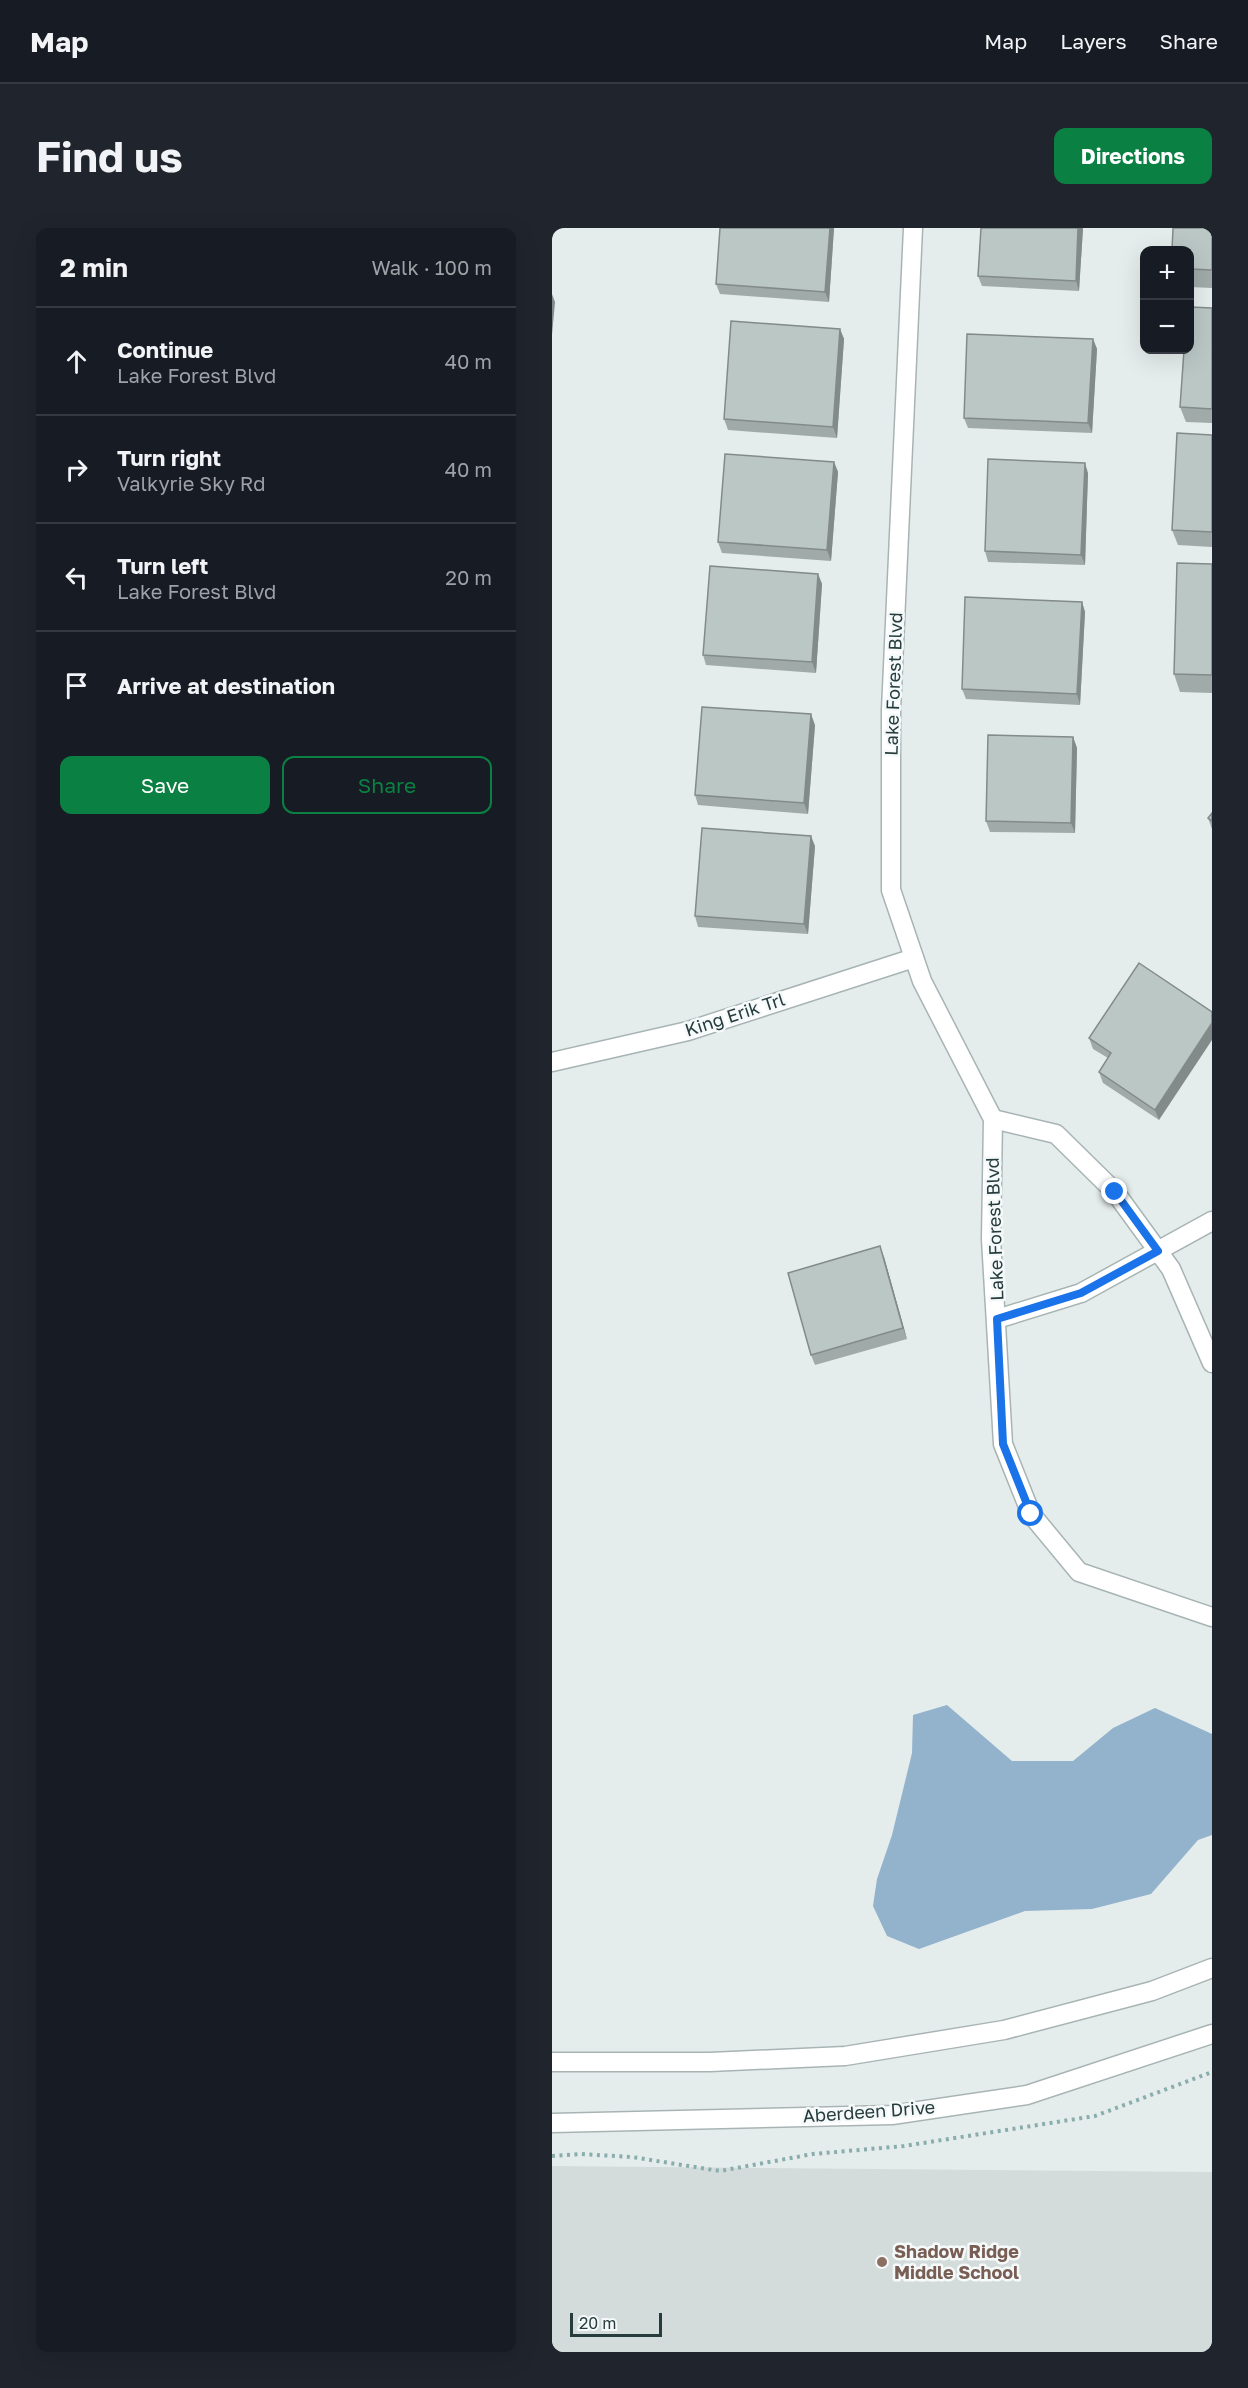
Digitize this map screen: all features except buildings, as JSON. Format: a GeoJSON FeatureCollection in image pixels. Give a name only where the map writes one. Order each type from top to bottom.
{"type":"FeatureCollection","features":[{"type":"Feature","properties":{"kind":"street","name":"Lake Forest Blvd"},"geometry":{"type":"LineString","coordinates":[[913,228],[891,710],[891,890],[922,981],[993,1119],[991,1239],[1003,1444],[1031,1514],[1079,1572],[1212,1617]]}},
{"type":"Feature","properties":{"kind":"street","name":"King Erik Trl"},"geometry":{"type":"LineString","coordinates":[[552,1062],[688,1031],[914,958]]}},
{"type":"Feature","properties":{"kind":"street"},"geometry":{"type":"LineString","coordinates":[[993,1119],[1056,1134],[1115,1192],[1171,1269],[1212,1364]]}},
{"type":"Feature","properties":{"kind":"street"},"geometry":{"type":"LineString","coordinates":[[997,1319],[1081,1293],[1212,1221]]}},
{"type":"Feature","properties":{"kind":"street"},"geometry":{"type":"LineString","coordinates":[[552,2062],[710,2062],[845,2056],[1004,2030],[1152,1991],[1212,1968]]}},
{"type":"Feature","properties":{"kind":"street","name":"Aberdeen Drive"},"geometry":{"type":"LineString","coordinates":[[552,2123],[892,2115],[1027,2095],[1212,2034]]}},
{"type":"Feature","properties":{"kind":"shaded area","name":"Shadow Ridge Middle School"},"geometry":{"type":"Polygon","coordinates":[[[552,2166],[1212,2172],[1212,2352],[552,2352],[552,2166]]]}},
{"type":"Feature","properties":{"kind":"water"},"geometry":{"type":"Polygon","coordinates":[[[947,1705],[1012,1761],[1073,1761],[1113,1728],[1155,1708],[1212,1734],[1212,1835],[1198,1840],[1151,1894],[1092,1909],[1025,1911],[919,1949],[887,1936],[873,1906],[877,1879],[892,1835],[912,1753],[913,1715],[947,1705]]]}},
{"type":"Feature","properties":{"kind":"place","name":"Shadow Ridge Middle School"},"geometry":{"type":"Point","coordinates":[882,2262]}},
{"type":"Feature","properties":{"kind":"route"},"geometry":{"type":"LineString","coordinates":[[1031,1514],[1003,1444],[997,1319],[1081,1293],[1158,1251],[1115,1192]]}}]}
